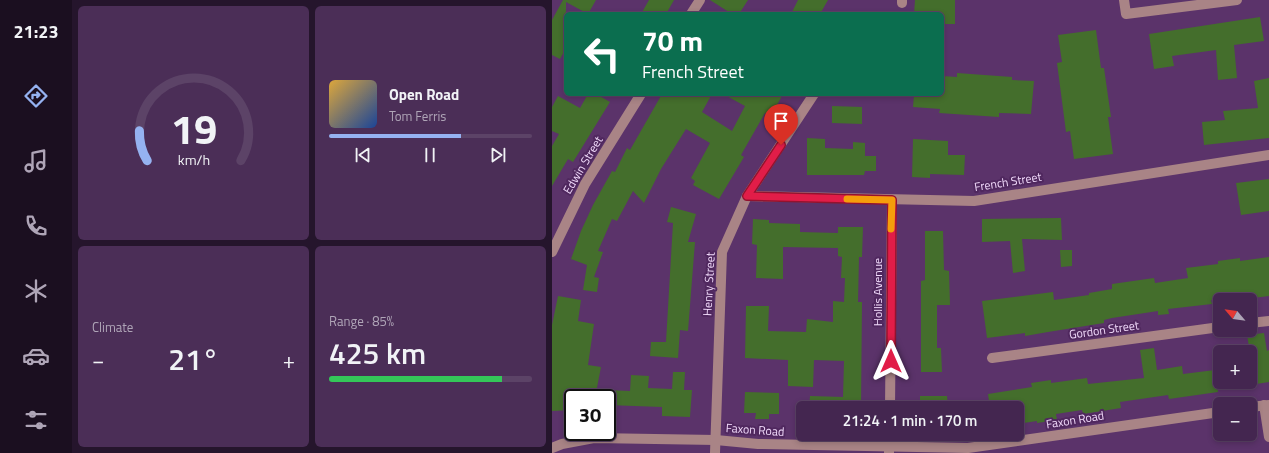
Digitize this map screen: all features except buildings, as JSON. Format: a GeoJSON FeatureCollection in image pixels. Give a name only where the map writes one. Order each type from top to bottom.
{"type":"FeatureCollection","features":[{"type":"Feature","properties":{"kind":"street"},"geometry":{"type":"LineString","coordinates":[[692,12],[700,0]]}},
{"type":"Feature","properties":{"kind":"street"},"geometry":{"type":"LineString","coordinates":[[1124,0],[1126,14],[1236,0]]}},
{"type":"Feature","properties":{"kind":"street","name":"Edwin Street"},"geometry":{"type":"LineString","coordinates":[[552,252],[585,184],[641,96]]}},
{"type":"Feature","properties":{"kind":"street","name":"Henry Street"},"geometry":{"type":"LineString","coordinates":[[715,453],[722,252],[747,196],[813,96]]}},
{"type":"Feature","properties":{"kind":"street","name":"French Street"},"geometry":{"type":"LineString","coordinates":[[747,196],[974,201],[1169,169],[1269,155]]}},
{"type":"Feature","properties":{"kind":"street","name":"Hollis Avenue"},"geometry":{"type":"LineString","coordinates":[[890,401],[892,200]]}},
{"type":"Feature","properties":{"kind":"street"},"geometry":{"type":"LineString","coordinates":[[1257,322],[1269,321]]}},
{"type":"Feature","properties":{"kind":"street","name":"Gordon Street"},"geometry":{"type":"LineString","coordinates":[[992,358],[1213,328]]}},
{"type":"Feature","properties":{"kind":"street"},"geometry":{"type":"LineString","coordinates":[[1266,405],[1269,437]]}},
{"type":"Feature","properties":{"kind":"street","name":"Faxon Road"},"geometry":{"type":"LineString","coordinates":[[552,448],[562,444],[594,438],[716,440],[758,444],[888,450],[968,448],[1213,413]]}},
{"type":"Feature","properties":{"kind":"slow traffic"},"geometry":{"type":"LineString","coordinates":[[847,199],[892,200],[891,229]]}},
{"type":"Feature","properties":{"kind":"route"},"geometry":{"type":"LineString","coordinates":[[781,145],[747,196],[892,200],[891,361]]}}]}
